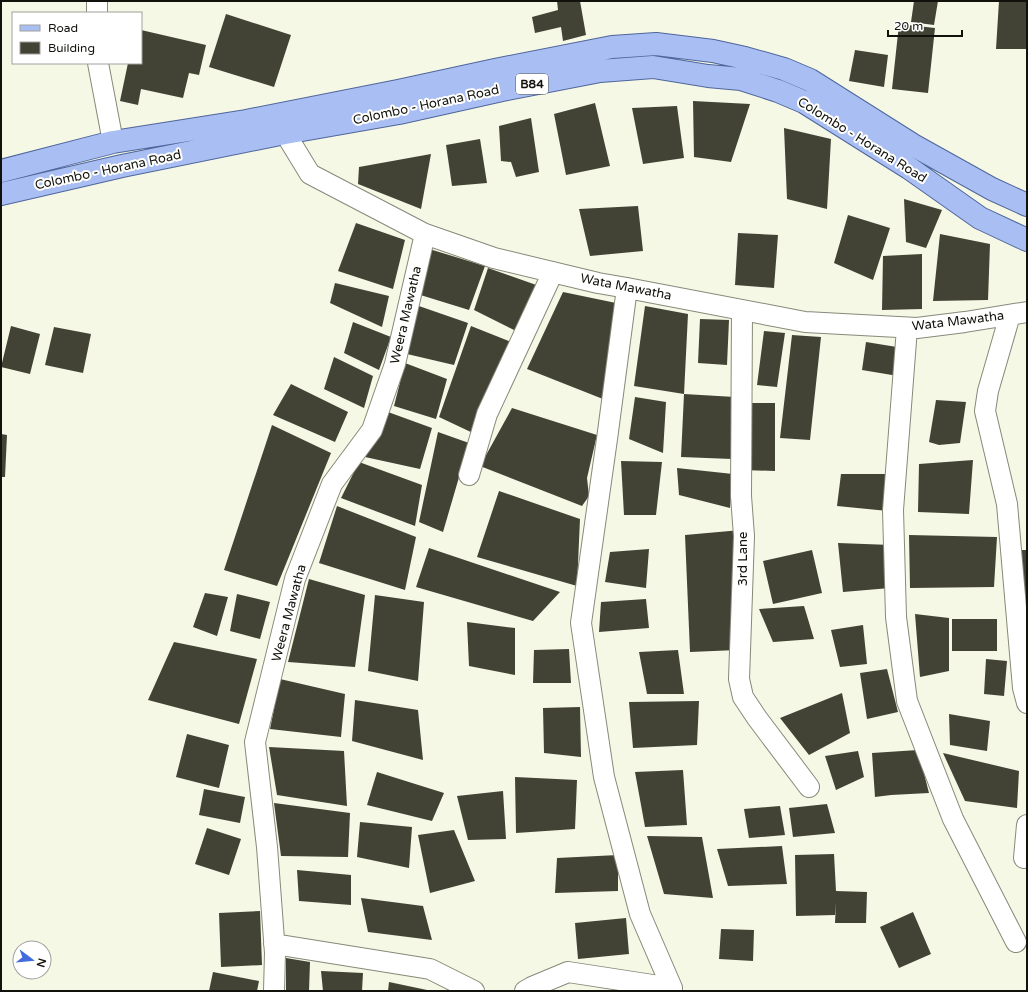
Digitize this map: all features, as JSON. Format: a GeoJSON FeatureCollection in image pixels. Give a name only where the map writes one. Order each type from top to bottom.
{"type":"FeatureCollection","features":[{"type":"Feature","properties":{"kind":"main road","name":"Colombo - Horana Road"},"geometry":{"type":"LineString","coordinates":[[1,194],[122,166],[398,92],[495,70],[612,47],[656,44],[713,51],[745,58],[784,69],[810,80],[913,145],[992,189],[1027,205]]}},
{"type":"Feature","properties":{"kind":"main road","name":"Colombo - Horana Road"},"geometry":{"type":"LineString","coordinates":[[1,171],[113,142],[246,121],[285,123],[399,112],[600,71],[654,67],[708,76],[740,79],[778,91],[804,102],[909,168],[980,218],[1027,240]]}},
{"type":"Feature","properties":{"kind":"street"},"geometry":{"type":"LineString","coordinates":[[97,1],[97,12]]}},
{"type":"Feature","properties":{"kind":"street"},"geometry":{"type":"LineString","coordinates":[[98,64],[113,142]]}},
{"type":"Feature","properties":{"kind":"street","name":"Wata Mawatha"},"geometry":{"type":"LineString","coordinates":[[285,123],[310,174],[425,234],[494,258],[598,283],[805,322],[918,328],[1018,313]]}},
{"type":"Feature","properties":{"kind":"street","name":"Weera Mawatha"},"geometry":{"type":"LineString","coordinates":[[274,991],[274,944],[267,847],[255,742],[295,580],[332,484],[372,430],[395,364],[425,234]]}},
{"type":"Feature","properties":{"kind":"street"},"geometry":{"type":"LineString","coordinates":[[470,475],[488,414],[553,272]]}},
{"type":"Feature","properties":{"kind":"street"},"geometry":{"type":"LineString","coordinates":[[627,288],[581,623],[604,777],[640,914],[672,989]]}},
{"type":"Feature","properties":{"kind":"street","name":"3rd Lane"},"geometry":{"type":"LineString","coordinates":[[742,310],[741,496],[744,536],[739,679],[746,703],[809,787]]}},
{"type":"Feature","properties":{"kind":"street"},"geometry":{"type":"LineString","coordinates":[[1018,313],[988,391],[985,411],[1007,504],[1024,688],[1027,703]]}},
{"type":"Feature","properties":{"kind":"street"},"geometry":{"type":"LineString","coordinates":[[907,328],[893,510],[896,617],[907,701],[953,819],[1016,942]]}},
{"type":"Feature","properties":{"kind":"street"},"geometry":{"type":"LineString","coordinates":[[1024,858],[1027,824]]}},
{"type":"Feature","properties":{"kind":"street"},"geometry":{"type":"LineString","coordinates":[[274,944],[430,968],[474,991]]}},
{"type":"Feature","properties":{"kind":"street"},"geometry":{"type":"LineString","coordinates":[[525,991],[568,972],[672,989]]}},
{"type":"Feature","properties":{"kind":"building"},"geometry":{"type":"Polygon","coordinates":[[[557,1],[580,1],[586,35],[563,41],[561,27],[535,33],[532,17],[558,10],[557,1]]]}},
{"type":"Feature","properties":{"kind":"building"},"geometry":{"type":"Polygon","coordinates":[[[914,1],[938,1],[934,25],[911,22],[914,1]]]}},
{"type":"Feature","properties":{"kind":"building"},"geometry":{"type":"Polygon","coordinates":[[[999,1],[1027,1],[1027,49],[996,49],[999,1]]]}},
{"type":"Feature","properties":{"kind":"building"},"geometry":{"type":"Polygon","coordinates":[[[226,14],[291,35],[274,87],[209,67],[226,14]]]}},
{"type":"Feature","properties":{"kind":"building"},"geometry":{"type":"Polygon","coordinates":[[[899,24],[935,28],[928,93],[892,89],[899,24]]]}},
{"type":"Feature","properties":{"kind":"building"},"geometry":{"type":"Polygon","coordinates":[[[142,30],[206,45],[199,75],[189,73],[183,98],[141,89],[138,105],[120,101],[128,64],[142,64],[142,30]]]}},
{"type":"Feature","properties":{"kind":"building"},"geometry":{"type":"Polygon","coordinates":[[[855,50],[888,55],[884,87],[849,81],[855,50]]]}},
{"type":"Feature","properties":{"kind":"building"},"geometry":{"type":"Polygon","coordinates":[[[693,101],[750,104],[731,162],[694,157],[693,101]]]}},
{"type":"Feature","properties":{"kind":"building"},"geometry":{"type":"Polygon","coordinates":[[[595,103],[610,166],[566,175],[554,114],[595,103]]]}},
{"type":"Feature","properties":{"kind":"building"},"geometry":{"type":"Polygon","coordinates":[[[677,106],[684,158],[643,164],[632,108],[677,106]]]}},
{"type":"Feature","properties":{"kind":"building"},"geometry":{"type":"Polygon","coordinates":[[[531,118],[539,172],[516,177],[511,162],[501,161],[499,126],[531,118]]]}},
{"type":"Feature","properties":{"kind":"building"},"geometry":{"type":"Polygon","coordinates":[[[784,128],[831,139],[827,209],[787,199],[784,128]]]}},
{"type":"Feature","properties":{"kind":"building"},"geometry":{"type":"Polygon","coordinates":[[[480,139],[487,183],[452,186],[446,145],[480,139]]]}},
{"type":"Feature","properties":{"kind":"building"},"geometry":{"type":"Polygon","coordinates":[[[431,154],[421,209],[358,184],[359,167],[431,154]]]}},
{"type":"Feature","properties":{"kind":"building"},"geometry":{"type":"Polygon","coordinates":[[[904,199],[942,210],[926,248],[906,242],[904,199]]]}},
{"type":"Feature","properties":{"kind":"building"},"geometry":{"type":"Polygon","coordinates":[[[638,206],[643,251],[590,256],[579,209],[638,206]]]}},
{"type":"Feature","properties":{"kind":"building"},"geometry":{"type":"Polygon","coordinates":[[[848,215],[890,228],[873,280],[834,263],[848,215]]]}},
{"type":"Feature","properties":{"kind":"building"},"geometry":{"type":"Polygon","coordinates":[[[356,223],[405,240],[393,289],[338,271],[356,223]]]}},
{"type":"Feature","properties":{"kind":"building"},"geometry":{"type":"Polygon","coordinates":[[[738,233],[778,235],[774,288],[735,285],[738,233]]]}},
{"type":"Feature","properties":{"kind":"building"},"geometry":{"type":"Polygon","coordinates":[[[940,234],[990,244],[988,300],[933,301],[940,234]]]}},
{"type":"Feature","properties":{"kind":"building"},"geometry":{"type":"Polygon","coordinates":[[[426,248],[485,266],[469,310],[414,293],[426,248]]]}},
{"type":"Feature","properties":{"kind":"building"},"geometry":{"type":"Polygon","coordinates":[[[922,254],[922,309],[882,310],[883,256],[922,254]]]}},
{"type":"Feature","properties":{"kind":"building"},"geometry":{"type":"Polygon","coordinates":[[[488,268],[542,287],[522,334],[474,310],[488,268]]]}},
{"type":"Feature","properties":{"kind":"building"},"geometry":{"type":"Polygon","coordinates":[[[335,283],[389,296],[382,327],[330,303],[335,283]]]}},
{"type":"Feature","properties":{"kind":"building"},"geometry":{"type":"Polygon","coordinates":[[[563,292],[616,303],[608,401],[527,369],[563,292]]]}},
{"type":"Feature","properties":{"kind":"building"},"geometry":{"type":"Polygon","coordinates":[[[416,305],[468,323],[454,365],[407,354],[416,305]]]}},
{"type":"Feature","properties":{"kind":"building"},"geometry":{"type":"Polygon","coordinates":[[[645,306],[688,314],[684,394],[634,386],[645,306]]]}},
{"type":"Feature","properties":{"kind":"building"},"geometry":{"type":"Polygon","coordinates":[[[700,319],[729,320],[727,365],[698,363],[700,319]]]}},
{"type":"Feature","properties":{"kind":"building"},"geometry":{"type":"Polygon","coordinates":[[[353,322],[391,337],[379,370],[344,353],[353,322]]]}},
{"type":"Feature","properties":{"kind":"building"},"geometry":{"type":"Polygon","coordinates":[[[11,326],[40,334],[30,374],[1,367],[11,326]]]}},
{"type":"Feature","properties":{"kind":"building"},"geometry":{"type":"Polygon","coordinates":[[[471,326],[514,343],[475,434],[439,417],[471,326]]]}},
{"type":"Feature","properties":{"kind":"building"},"geometry":{"type":"Polygon","coordinates":[[[54,327],[91,334],[83,373],[45,365],[54,327]]]}},
{"type":"Feature","properties":{"kind":"building"},"geometry":{"type":"Polygon","coordinates":[[[764,331],[785,333],[777,387],[757,385],[764,331]]]}},
{"type":"Feature","properties":{"kind":"building"},"geometry":{"type":"Polygon","coordinates":[[[792,335],[821,337],[810,440],[780,438],[792,335]]]}},
{"type":"Feature","properties":{"kind":"building"},"geometry":{"type":"Polygon","coordinates":[[[866,342],[903,348],[898,376],[862,370],[866,342]]]}},
{"type":"Feature","properties":{"kind":"building"},"geometry":{"type":"Polygon","coordinates":[[[334,357],[373,376],[364,408],[324,389],[334,357]]]}},
{"type":"Feature","properties":{"kind":"building"},"geometry":{"type":"Polygon","coordinates":[[[405,363],[447,379],[436,419],[394,406],[405,363]]]}},
{"type":"Feature","properties":{"kind":"building"},"geometry":{"type":"Polygon","coordinates":[[[291,384],[348,412],[335,442],[273,415],[291,384]]]}},
{"type":"Feature","properties":{"kind":"building"},"geometry":{"type":"Polygon","coordinates":[[[684,394],[735,397],[732,459],[681,457],[684,394]]]}},
{"type":"Feature","properties":{"kind":"building"},"geometry":{"type":"Polygon","coordinates":[[[635,397],[666,402],[663,453],[629,439],[635,397]]]}},
{"type":"Feature","properties":{"kind":"building"},"geometry":{"type":"Polygon","coordinates":[[[936,400],[966,402],[960,443],[939,445],[929,442],[936,400]]]}},
{"type":"Feature","properties":{"kind":"building"},"geometry":{"type":"Polygon","coordinates":[[[747,403],[775,403],[775,471],[743,470],[747,403]]]}},
{"type":"Feature","properties":{"kind":"building"},"geometry":{"type":"Polygon","coordinates":[[[512,408],[597,435],[587,478],[589,496],[582,506],[480,466],[512,408]]]}},
{"type":"Feature","properties":{"kind":"building"},"geometry":{"type":"Polygon","coordinates":[[[388,412],[432,428],[420,469],[365,457],[388,412]]]}},
{"type":"Feature","properties":{"kind":"building"},"geometry":{"type":"Polygon","coordinates":[[[272,425],[331,453],[277,586],[224,570],[272,425]]]}},
{"type":"Feature","properties":{"kind":"building"},"geometry":{"type":"Polygon","coordinates":[[[438,432],[469,443],[443,532],[419,522],[438,432]]]}},
{"type":"Feature","properties":{"kind":"building"},"geometry":{"type":"Polygon","coordinates":[[[1,434],[7,435],[5,477],[1,477],[1,434]]]}},
{"type":"Feature","properties":{"kind":"building"},"geometry":{"type":"Polygon","coordinates":[[[973,460],[969,514],[918,512],[919,464],[973,460]]]}},
{"type":"Feature","properties":{"kind":"building"},"geometry":{"type":"Polygon","coordinates":[[[621,461],[662,462],[656,515],[624,515],[621,461]]]}},
{"type":"Feature","properties":{"kind":"building"},"geometry":{"type":"Polygon","coordinates":[[[359,462],[422,485],[415,526],[341,498],[359,462]]]}},
{"type":"Feature","properties":{"kind":"building"},"geometry":{"type":"Polygon","coordinates":[[[677,468],[733,474],[730,508],[679,495],[677,468]]]}},
{"type":"Feature","properties":{"kind":"building"},"geometry":{"type":"Polygon","coordinates":[[[841,474],[888,474],[888,511],[837,506],[841,474]]]}},
{"type":"Feature","properties":{"kind":"building"},"geometry":{"type":"Polygon","coordinates":[[[499,491],[580,519],[577,586],[477,557],[499,491]]]}},
{"type":"Feature","properties":{"kind":"building"},"geometry":{"type":"Polygon","coordinates":[[[337,506],[416,537],[405,590],[319,563],[337,506]]]}},
{"type":"Feature","properties":{"kind":"building"},"geometry":{"type":"Polygon","coordinates":[[[741,530],[737,650],[690,652],[685,535],[741,530]]]}},
{"type":"Feature","properties":{"kind":"building"},"geometry":{"type":"Polygon","coordinates":[[[909,535],[997,537],[994,587],[910,588],[909,535]]]}},
{"type":"Feature","properties":{"kind":"building"},"geometry":{"type":"Polygon","coordinates":[[[838,543],[891,545],[890,588],[843,592],[838,543]]]}},
{"type":"Feature","properties":{"kind":"building"},"geometry":{"type":"Polygon","coordinates":[[[429,548],[560,592],[533,621],[416,587],[429,548]]]}},
{"type":"Feature","properties":{"kind":"building"},"geometry":{"type":"Polygon","coordinates":[[[649,549],[646,588],[605,582],[610,552],[649,549]]]}},
{"type":"Feature","properties":{"kind":"building"},"geometry":{"type":"Polygon","coordinates":[[[812,550],[822,593],[773,604],[763,561],[812,550]]]}},
{"type":"Feature","properties":{"kind":"building"},"geometry":{"type":"Polygon","coordinates":[[[1019,550],[1027,550],[1027,639],[1019,550]]]}},
{"type":"Feature","properties":{"kind":"building"},"geometry":{"type":"Polygon","coordinates":[[[309,579],[365,595],[355,667],[288,662],[309,579]]]}},
{"type":"Feature","properties":{"kind":"building"},"geometry":{"type":"Polygon","coordinates":[[[205,593],[228,597],[217,636],[193,627],[205,593]]]}},
{"type":"Feature","properties":{"kind":"building"},"geometry":{"type":"Polygon","coordinates":[[[237,594],[270,602],[260,639],[230,631],[237,594]]]}},
{"type":"Feature","properties":{"kind":"building"},"geometry":{"type":"Polygon","coordinates":[[[375,595],[424,602],[418,681],[368,671],[375,595]]]}},
{"type":"Feature","properties":{"kind":"building"},"geometry":{"type":"Polygon","coordinates":[[[646,599],[649,628],[599,632],[601,602],[646,599]]]}},
{"type":"Feature","properties":{"kind":"building"},"geometry":{"type":"Polygon","coordinates":[[[804,606],[814,639],[773,642],[759,609],[804,606]]]}},
{"type":"Feature","properties":{"kind":"building"},"geometry":{"type":"Polygon","coordinates":[[[915,614],[949,618],[949,671],[920,677],[915,614]]]}},
{"type":"Feature","properties":{"kind":"building"},"geometry":{"type":"Polygon","coordinates":[[[952,619],[997,619],[997,651],[952,651],[952,619]]]}},
{"type":"Feature","properties":{"kind":"building"},"geometry":{"type":"Polygon","coordinates":[[[467,622],[515,628],[515,675],[469,666],[467,622]]]}},
{"type":"Feature","properties":{"kind":"building"},"geometry":{"type":"Polygon","coordinates":[[[863,625],[867,664],[840,667],[831,630],[863,625]]]}},
{"type":"Feature","properties":{"kind":"building"},"geometry":{"type":"Polygon","coordinates":[[[174,642],[257,659],[239,724],[148,700],[174,642]]]}},
{"type":"Feature","properties":{"kind":"building"},"geometry":{"type":"Polygon","coordinates":[[[569,649],[571,683],[533,683],[534,650],[569,649]]]}},
{"type":"Feature","properties":{"kind":"building"},"geometry":{"type":"Polygon","coordinates":[[[678,650],[684,694],[647,694],[639,652],[678,650]]]}},
{"type":"Feature","properties":{"kind":"building"},"geometry":{"type":"Polygon","coordinates":[[[986,659],[1007,661],[1004,696],[984,694],[986,659]]]}},
{"type":"Feature","properties":{"kind":"building"},"geometry":{"type":"Polygon","coordinates":[[[887,669],[898,712],[867,719],[860,673],[887,669]]]}},
{"type":"Feature","properties":{"kind":"building"},"geometry":{"type":"Polygon","coordinates":[[[280,679],[345,694],[341,737],[270,729],[280,679]]]}},
{"type":"Feature","properties":{"kind":"building"},"geometry":{"type":"Polygon","coordinates":[[[842,693],[850,733],[809,755],[780,718],[842,693]]]}},
{"type":"Feature","properties":{"kind":"building"},"geometry":{"type":"Polygon","coordinates":[[[355,700],[418,710],[423,760],[352,741],[355,700]]]}},
{"type":"Feature","properties":{"kind":"building"},"geometry":{"type":"Polygon","coordinates":[[[699,701],[697,745],[633,748],[629,702],[699,701]]]}},
{"type":"Feature","properties":{"kind":"building"},"geometry":{"type":"Polygon","coordinates":[[[580,707],[581,757],[544,753],[543,708],[580,707]]]}},
{"type":"Feature","properties":{"kind":"building"},"geometry":{"type":"Polygon","coordinates":[[[949,714],[990,721],[987,751],[950,745],[949,714]]]}},
{"type":"Feature","properties":{"kind":"building"},"geometry":{"type":"Polygon","coordinates":[[[187,734],[229,745],[219,788],[176,777],[187,734]]]}},
{"type":"Feature","properties":{"kind":"building"},"geometry":{"type":"Polygon","coordinates":[[[269,747],[344,751],[347,806],[277,795],[269,747]]]}},
{"type":"Feature","properties":{"kind":"building"},"geometry":{"type":"Polygon","coordinates":[[[918,750],[929,793],[875,797],[872,753],[918,750]]]}},
{"type":"Feature","properties":{"kind":"building"},"geometry":{"type":"Polygon","coordinates":[[[858,751],[864,777],[836,790],[825,756],[858,751]]]}},
{"type":"Feature","properties":{"kind":"building"},"geometry":{"type":"Polygon","coordinates":[[[943,753],[1019,771],[1017,808],[965,801],[943,753]]]}},
{"type":"Feature","properties":{"kind":"building"},"geometry":{"type":"Polygon","coordinates":[[[683,770],[687,825],[645,827],[635,772],[683,770]]]}},
{"type":"Feature","properties":{"kind":"building"},"geometry":{"type":"Polygon","coordinates":[[[377,772],[444,793],[432,821],[367,805],[377,772]]]}},
{"type":"Feature","properties":{"kind":"building"},"geometry":{"type":"Polygon","coordinates":[[[515,777],[577,780],[575,829],[516,833],[515,777]]]}},
{"type":"Feature","properties":{"kind":"building"},"geometry":{"type":"Polygon","coordinates":[[[204,789],[245,797],[240,823],[199,815],[204,789]]]}},
{"type":"Feature","properties":{"kind":"building"},"geometry":{"type":"Polygon","coordinates":[[[503,791],[506,839],[468,840],[457,796],[503,791]]]}},
{"type":"Feature","properties":{"kind":"building"},"geometry":{"type":"Polygon","coordinates":[[[274,803],[350,813],[348,857],[281,856],[274,803]]]}},
{"type":"Feature","properties":{"kind":"building"},"geometry":{"type":"Polygon","coordinates":[[[827,804],[835,833],[793,837],[789,808],[827,804]]]}},
{"type":"Feature","properties":{"kind":"building"},"geometry":{"type":"Polygon","coordinates":[[[780,806],[785,835],[749,838],[744,809],[780,806]]]}},
{"type":"Feature","properties":{"kind":"building"},"geometry":{"type":"Polygon","coordinates":[[[360,822],[412,827],[409,868],[357,857],[360,822]]]}},
{"type":"Feature","properties":{"kind":"building"},"geometry":{"type":"Polygon","coordinates":[[[207,828],[241,839],[229,875],[195,864],[207,828]]]}},
{"type":"Feature","properties":{"kind":"building"},"geometry":{"type":"Polygon","coordinates":[[[454,830],[475,881],[430,893],[418,835],[454,830]]]}},
{"type":"Feature","properties":{"kind":"building"},"geometry":{"type":"Polygon","coordinates":[[[647,836],[702,837],[713,898],[664,894],[647,836]]]}},
{"type":"Feature","properties":{"kind":"building"},"geometry":{"type":"Polygon","coordinates":[[[782,846],[787,884],[728,886],[717,849],[782,846]]]}},
{"type":"Feature","properties":{"kind":"building"},"geometry":{"type":"Polygon","coordinates":[[[834,854],[836,891],[867,892],[866,923],[835,923],[836,902],[835,915],[796,916],[795,855],[834,854]]]}},
{"type":"Feature","properties":{"kind":"building"},"geometry":{"type":"Polygon","coordinates":[[[618,855],[618,891],[555,893],[557,858],[618,855]]]}},
{"type":"Feature","properties":{"kind":"building"},"geometry":{"type":"Polygon","coordinates":[[[297,870],[351,875],[351,905],[299,901],[297,870]]]}},
{"type":"Feature","properties":{"kind":"building"},"geometry":{"type":"Polygon","coordinates":[[[361,898],[423,906],[432,940],[368,932],[361,898]]]}},
{"type":"Feature","properties":{"kind":"building"},"geometry":{"type":"Polygon","coordinates":[[[260,911],[262,965],[221,967],[219,913],[260,911]]]}},
{"type":"Feature","properties":{"kind":"building"},"geometry":{"type":"Polygon","coordinates":[[[913,912],[931,954],[899,968],[880,927],[913,912]]]}},
{"type":"Feature","properties":{"kind":"building"},"geometry":{"type":"Polygon","coordinates":[[[626,918],[629,954],[578,959],[575,923],[626,918]]]}},
{"type":"Feature","properties":{"kind":"building"},"geometry":{"type":"Polygon","coordinates":[[[721,929],[754,930],[753,961],[719,959],[721,929]]]}},
{"type":"Feature","properties":{"kind":"building"},"geometry":{"type":"Polygon","coordinates":[[[286,958],[310,962],[309,991],[286,991],[286,958]]]}},
{"type":"Feature","properties":{"kind":"building"},"geometry":{"type":"Polygon","coordinates":[[[321,971],[363,973],[362,991],[323,991],[321,971]]]}},
{"type":"Feature","properties":{"kind":"building"},"geometry":{"type":"Polygon","coordinates":[[[213,972],[259,981],[257,991],[209,991],[213,972]]]}},
{"type":"Feature","properties":{"kind":"building"},"geometry":{"type":"Polygon","coordinates":[[[389,982],[427,990],[427,991],[388,991],[389,982]]]}}]}
